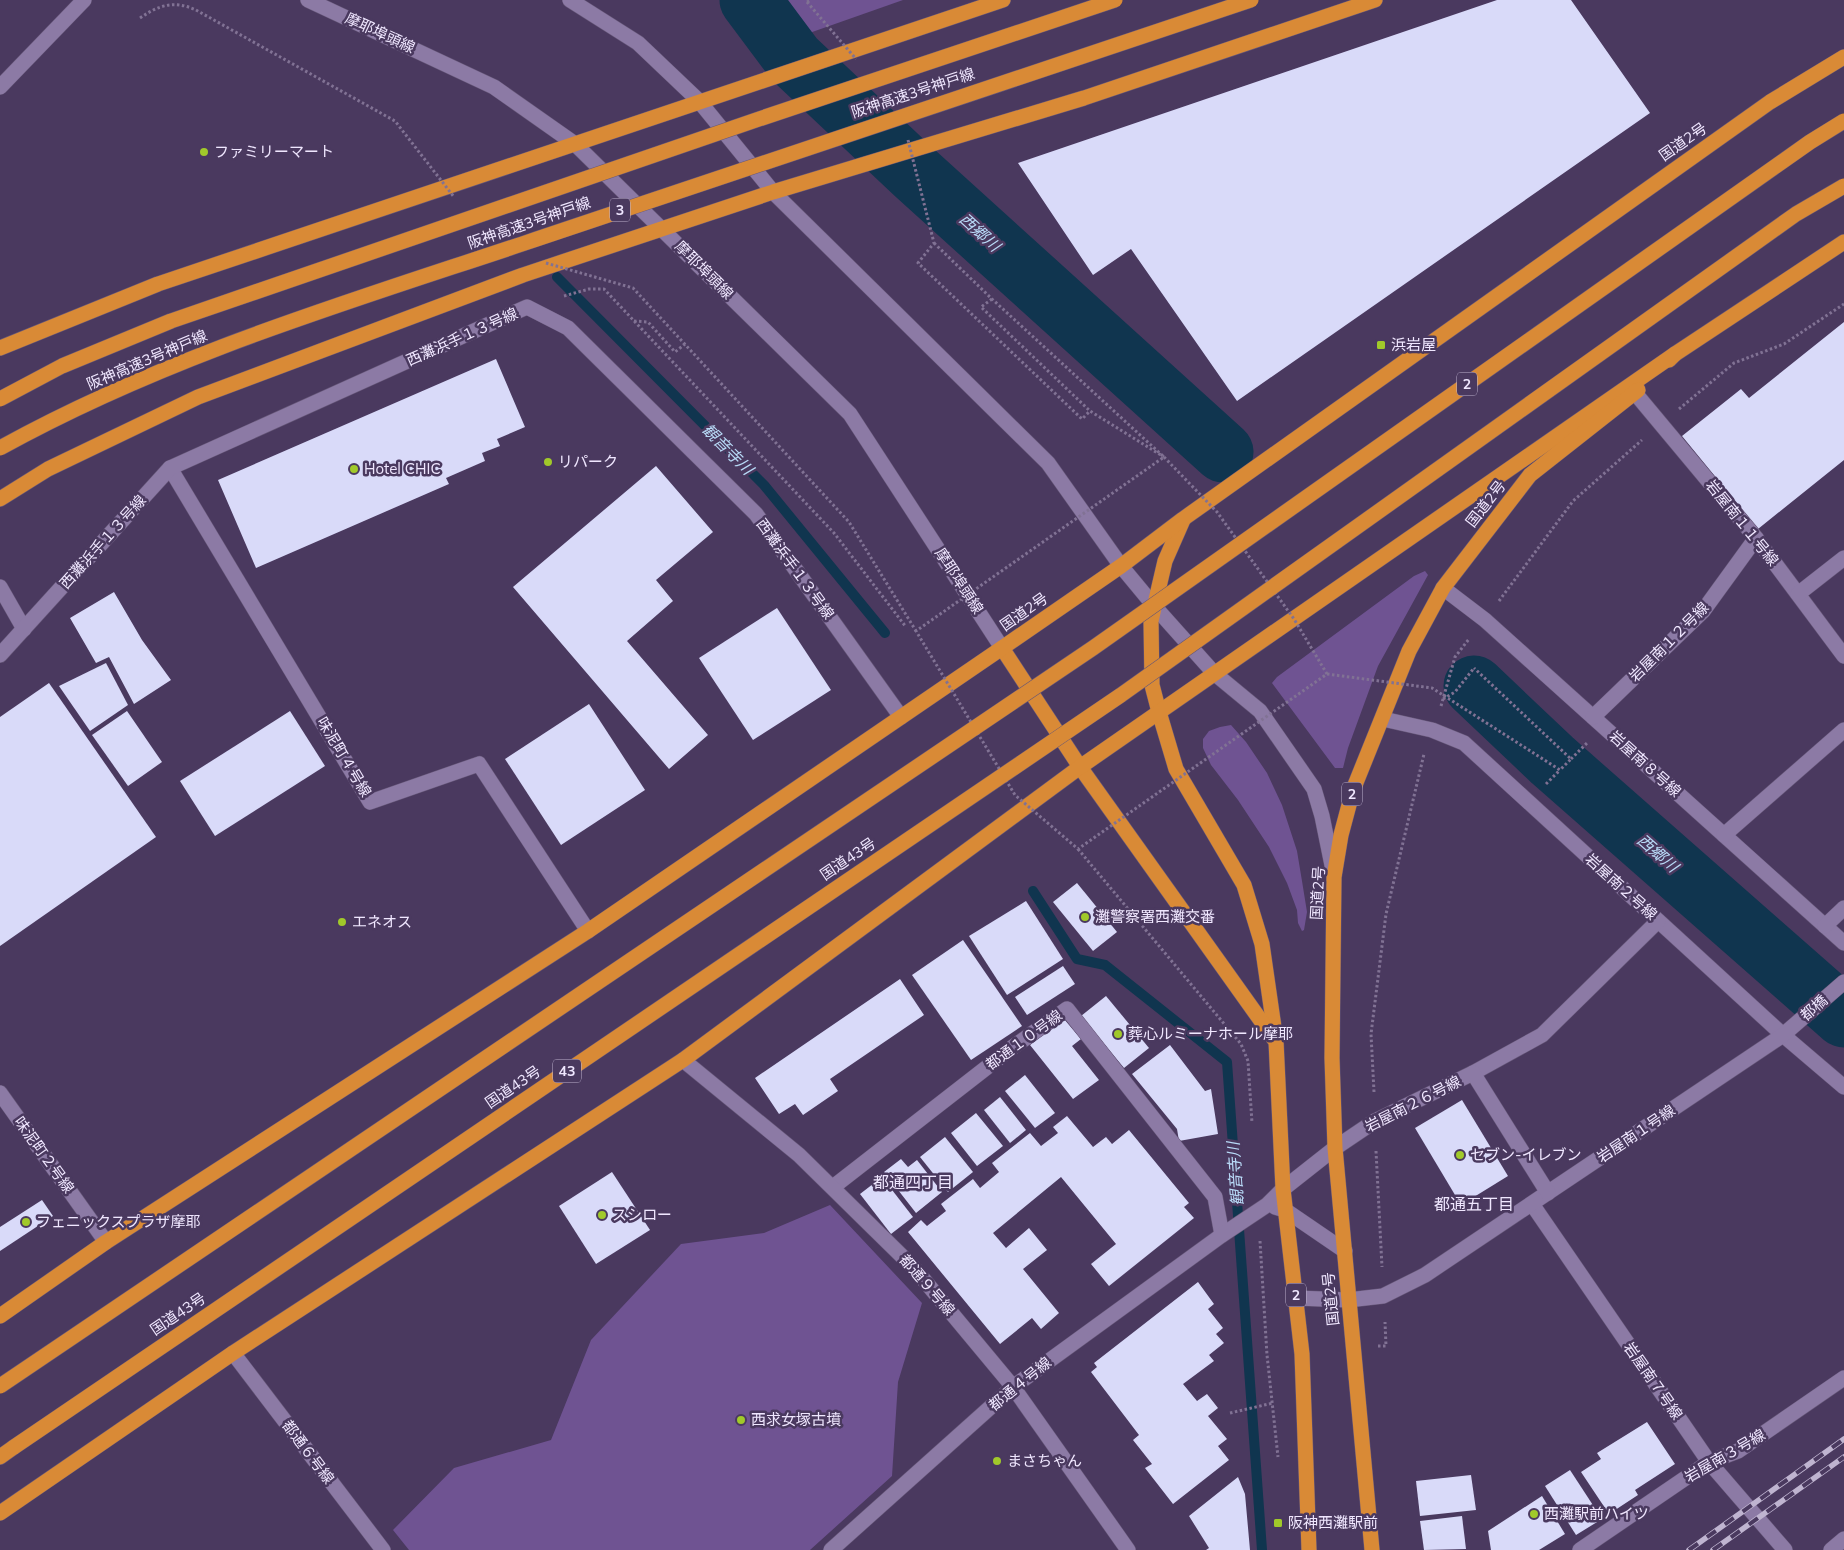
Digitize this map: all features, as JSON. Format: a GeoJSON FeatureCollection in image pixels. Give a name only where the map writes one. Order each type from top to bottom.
{"type":"FeatureCollection","features":[{"type":"Feature","properties":{"kind":"highway"},"geometry":{"type":"LineString","coordinates":[[2,347],[158,284],[762,80],[858,54],[1003,0]]}},
{"type":"Feature","properties":{"kind":"highway","name":"阪神高速3号神戸線"},"geometry":{"type":"LineString","coordinates":[[0,399],[62,366],[171,321],[759,119],[1115,0]]}},
{"type":"Feature","properties":{"kind":"highway","name":"阪神高速3号神戸線"},"geometry":{"type":"LineString","coordinates":[[0,448],[25,434],[155,373],[277,326],[809,146],[1251,0]]}},
{"type":"Feature","properties":{"kind":"highway"},"geometry":{"type":"LineString","coordinates":[[0,499],[48,469],[198,397],[523,274],[773,192],[1084,98],[1375,0]]}},
{"type":"Feature","properties":{"kind":"highway","name":"国道2号"},"geometry":{"type":"LineString","coordinates":[[1276,1041],[1080,767],[1002,648],[1121,566],[1183,519],[1770,102],[1844,57]]}},
{"type":"Feature","properties":{"kind":"highway","name":"2"},"geometry":{"type":"LineString","coordinates":[[0,1386],[1092,648],[1810,142],[1844,122]]}},
{"type":"Feature","properties":{"kind":"highway","name":"国道43号"},"geometry":{"type":"LineString","coordinates":[[0,1457],[1121,695],[1796,214],[1844,186]]}},
{"type":"Feature","properties":{"kind":"highway","name":"国道2号"},"geometry":{"type":"LineString","coordinates":[[1080,767],[1675,354],[1844,242]]}},
{"type":"Feature","properties":{"kind":"highway","name":"国道2号"},"geometry":{"type":"LineString","coordinates":[[1372,1550],[1335,1148],[1332,1058],[1334,877],[1341,835],[1353,790],[1409,651],[1443,588],[1530,475],[1635,393],[1675,354]]}},
{"type":"Feature","properties":{"kind":"highway","name":"2"},"geometry":{"type":"LineString","coordinates":[[1183,519],[1165,561],[1151,621],[1152,685],[1158,712],[1176,769],[1244,885],[1262,944],[1276,1041],[1285,1210],[1302,1354],[1309,1550]]}},
{"type":"Feature","properties":{"kind":"highway"},"geometry":{"type":"LineString","coordinates":[[0,1316],[106,1242],[588,930],[1002,648]]}},
{"type":"Feature","properties":{"kind":"highway"},"geometry":{"type":"LineString","coordinates":[[0,1513],[233,1353],[683,1060],[1080,767]]}},
{"type":"Feature","properties":{"kind":"street"},"geometry":{"type":"LineString","coordinates":[[0,87],[84,0]]}},
{"type":"Feature","properties":{"kind":"street","name":"摩耶埠頭線"},"geometry":{"type":"LineString","coordinates":[[308,0],[494,86],[575,144],[850,414],[1002,648]]}},
{"type":"Feature","properties":{"kind":"street"},"geometry":{"type":"LineString","coordinates":[[570,0],[638,43],[699,102],[773,192],[1048,463],[1121,566],[1154,607],[1214,673],[1260,710],[1314,789],[1322,816],[1334,877]]}},
{"type":"Feature","properties":{"kind":"street","name":"西灘浜手１３号線"},"geometry":{"type":"LineString","coordinates":[[0,654],[170,468],[528,307],[568,328],[756,514],[901,717]]}},
{"type":"Feature","properties":{"kind":"street","name":"岩屋南１１号線"},"geometry":{"type":"LineString","coordinates":[[1635,393],[1756,538],[1844,656]]}},
{"type":"Feature","properties":{"kind":"street","name":"味泥町４号線"},"geometry":{"type":"LineString","coordinates":[[170,468],[370,802],[479,764],[588,930]]}},
{"type":"Feature","properties":{"kind":"street","name":"岩屋南１２号線"},"geometry":{"type":"LineString","coordinates":[[1593,717],[1703,611],[1756,538]]}},
{"type":"Feature","properties":{"kind":"street"},"geometry":{"type":"LineString","coordinates":[[1798,594],[1844,558]]}},
{"type":"Feature","properties":{"kind":"street"},"geometry":{"type":"LineString","coordinates":[[0,587],[24,629]]}},
{"type":"Feature","properties":{"kind":"street","name":"岩屋南８号線"},"geometry":{"type":"LineString","coordinates":[[1443,588],[1484,620],[1844,943]]}},
{"type":"Feature","properties":{"kind":"street","name":"岩屋南２号線"},"geometry":{"type":"LineString","coordinates":[[1383,719],[1432,730],[1464,743],[1783,1035],[1844,1087]]}},
{"type":"Feature","properties":{"kind":"street"},"geometry":{"type":"LineString","coordinates":[[1724,835],[1844,730]]}},
{"type":"Feature","properties":{"kind":"street"},"geometry":{"type":"LineString","coordinates":[[1825,926],[1844,908]]}},
{"type":"Feature","properties":{"kind":"street"},"geometry":{"type":"LineString","coordinates":[[1473,1074],[1542,1035],[1658,921]]}},
{"type":"Feature","properties":{"kind":"street","name":"都橋"},"geometry":{"type":"LineString","coordinates":[[1783,1035],[1844,982]]}},
{"type":"Feature","properties":{"kind":"street","name":"都通１０号線"},"geometry":{"type":"LineString","coordinates":[[833,1187],[1005,1053],[1066,1009],[1215,1197],[1222,1235]]}},
{"type":"Feature","properties":{"kind":"street","name":"岩屋南１号線"},"geometry":{"type":"LineString","coordinates":[[1296,1298],[1348,1300],[1383,1296],[1425,1275],[1783,1035]]}},
{"type":"Feature","properties":{"kind":"street","name":"都通９号線"},"geometry":{"type":"LineString","coordinates":[[683,1060],[800,1155],[914,1268],[1014,1387],[1128,1550]]}},
{"type":"Feature","properties":{"kind":"street","name":"岩屋南２６号線"},"geometry":{"type":"LineString","coordinates":[[1284,1189],[1335,1148],[1375,1121],[1473,1074],[1548,1193]]}},
{"type":"Feature","properties":{"kind":"street","name":"味泥町２号線"},"geometry":{"type":"LineString","coordinates":[[0,1093],[106,1242]]}},
{"type":"Feature","properties":{"kind":"street","name":"都通４号線"},"geometry":{"type":"LineString","coordinates":[[831,1550],[1014,1387],[1222,1235],[1262,1208],[1284,1189]]}},
{"type":"Feature","properties":{"kind":"street","name":"岩屋南７号線"},"geometry":{"type":"LineString","coordinates":[[1532,1204],[1709,1462],[1785,1550]]}},
{"type":"Feature","properties":{"kind":"street"},"geometry":{"type":"LineString","coordinates":[[1262,1208],[1285,1210],[1345,1251]]}},
{"type":"Feature","properties":{"kind":"street","name":"都通６号線"},"geometry":{"type":"LineString","coordinates":[[233,1353],[383,1550]]}},
{"type":"Feature","properties":{"kind":"street","name":"岩屋南３号線"},"geometry":{"type":"LineString","coordinates":[[1580,1550],[1709,1462],[1738,1451],[1844,1378]]}},
{"type":"Feature","properties":{"kind":"street"},"geometry":{"type":"LineString","coordinates":[[1831,1550],[1844,1539]]}},
{"type":"Feature","properties":{"kind":"path"},"geometry":{"type":"LineString","coordinates":[[809,1],[858,54]]}},
{"type":"Feature","properties":{"kind":"path"},"geometry":{"type":"LineString","coordinates":[[140,18],[155,7],[183,3],[395,121],[459,203]]}},
{"type":"Feature","properties":{"kind":"path"},"geometry":{"type":"LineString","coordinates":[[908,139],[934,243],[992,300],[1164,456],[1090,411],[981,307],[992,300]]}},
{"type":"Feature","properties":{"kind":"path"},"geometry":{"type":"LineString","coordinates":[[934,243],[918,263],[1082,419],[1090,411]]}},
{"type":"Feature","properties":{"kind":"path"},"geometry":{"type":"LineString","coordinates":[[541,261],[633,288],[849,522],[916,631]]}},
{"type":"Feature","properties":{"kind":"path"},"geometry":{"type":"LineString","coordinates":[[560,297],[589,289],[604,290],[834,533],[906,627]]}},
{"type":"Feature","properties":{"kind":"path"},"geometry":{"type":"LineString","coordinates":[[634,321],[648,322],[675,352],[685,344]]}},
{"type":"Feature","properties":{"kind":"path"},"geometry":{"type":"LineString","coordinates":[[1439,712],[1455,657],[1474,633]]}},
{"type":"Feature","properties":{"kind":"path"},"geometry":{"type":"LineString","coordinates":[[1442,700],[1455,692],[1474,668],[1571,759]]}},
{"type":"Feature","properties":{"kind":"path"},"geometry":{"type":"LineString","coordinates":[[1327,674],[1432,688],[1560,770]]}},
{"type":"Feature","properties":{"kind":"path"},"geometry":{"type":"LineString","coordinates":[[1544,788],[1588,742]]}},
{"type":"Feature","properties":{"kind":"path"},"geometry":{"type":"LineString","coordinates":[[1382,1269],[1371,1034],[1386,914],[1426,746]]}},
{"type":"Feature","properties":{"kind":"path"},"geometry":{"type":"LineString","coordinates":[[1078,849],[1241,1044],[1248,1061],[1252,1126]]}},
{"type":"Feature","properties":{"kind":"path"},"geometry":{"type":"LineString","coordinates":[[1262,1208],[1267,1355],[1278,1462]]}},
{"type":"Feature","properties":{"kind":"path"},"geometry":{"type":"LineString","coordinates":[[1376,1346],[1386,1346],[1384,1314]]}},
{"type":"Feature","properties":{"kind":"path"},"geometry":{"type":"LineString","coordinates":[[1267,1355],[1274,1356]]}},
{"type":"Feature","properties":{"kind":"path"},"geometry":{"type":"LineString","coordinates":[[1230,1413],[1272,1403]]}},
{"type":"Feature","properties":{"kind":"shaded area"},"geometry":{"type":"Polygon","coordinates":[[[776,0],[903,0],[798,37],[776,0]]]}},
{"type":"Feature","properties":{"kind":"shaded area"},"geometry":{"type":"Polygon","coordinates":[[[1425,571],[1428,575],[1378,666],[1348,748],[1343,768],[1335,768],[1272,683],[1277,677],[1414,576],[1425,571]]]}},
{"type":"Feature","properties":{"kind":"shaded area"},"geometry":{"type":"Polygon","coordinates":[[[1231,725],[1246,742],[1267,773],[1282,805],[1297,851],[1307,912],[1304,930],[1302,931],[1287,883],[1269,847],[1238,800],[1211,765],[1203,748],[1203,739],[1209,731],[1231,725]]]}},
{"type":"Feature","properties":{"kind":"shaded area"},"geometry":{"type":"Polygon","coordinates":[[[830,1205],[922,1303],[898,1382],[892,1476],[810,1550],[409,1550],[393,1530],[454,1468],[551,1440],[591,1340],[681,1244],[764,1233],[830,1205]]]}},
{"type":"Feature","properties":{"kind":"building"},"geometry":{"type":"Polygon","coordinates":[[[1497,0],[1571,0],[1650,113],[1237,401],[1131,249],[1093,275],[1018,163],[1497,0]]]}},
{"type":"Feature","properties":{"kind":"building"},"geometry":{"type":"Polygon","coordinates":[[[1844,322],[1844,460],[1758,529],[1682,436],[1741,389],[1749,398],[1844,322]]]}},
{"type":"Feature","properties":{"kind":"building","name":"Hotel CHIC"},"geometry":{"type":"Polygon","coordinates":[[[496,359],[525,427],[497,439],[500,446],[482,453],[485,461],[446,478],[449,484],[256,568],[218,480],[496,359]]]}},
{"type":"Feature","properties":{"kind":"building"},"geometry":{"type":"Polygon","coordinates":[[[656,466],[713,532],[656,580],[673,601],[627,641],[708,735],[669,769],[513,587],[656,466]]]}},
{"type":"Feature","properties":{"kind":"building"},"geometry":{"type":"Polygon","coordinates":[[[114,592],[142,640],[171,680],[134,704],[109,657],[96,663],[70,618],[114,592]]]}},
{"type":"Feature","properties":{"kind":"building"},"geometry":{"type":"Polygon","coordinates":[[[777,608],[831,690],[753,740],[699,658],[777,608]]]}},
{"type":"Feature","properties":{"kind":"building"},"geometry":{"type":"Polygon","coordinates":[[[106,663],[128,705],[90,731],[59,686],[106,663]]]}},
{"type":"Feature","properties":{"kind":"building"},"geometry":{"type":"Polygon","coordinates":[[[49,683],[156,837],[0,946],[0,717],[49,683]]]}},
{"type":"Feature","properties":{"kind":"building"},"geometry":{"type":"Polygon","coordinates":[[[589,704],[645,790],[561,845],[505,759],[589,704]]]}},
{"type":"Feature","properties":{"kind":"building"},"geometry":{"type":"Polygon","coordinates":[[[127,711],[162,762],[128,786],[92,735],[127,711]]]}},
{"type":"Feature","properties":{"kind":"building"},"geometry":{"type":"Polygon","coordinates":[[[290,711],[325,766],[215,836],[180,781],[290,711]]]}},
{"type":"Feature","properties":{"kind":"building","name":"灘警察署西灘交番"},"geometry":{"type":"Polygon","coordinates":[[[1077,883],[1117,932],[1093,951],[1053,902],[1077,883]]]}},
{"type":"Feature","properties":{"kind":"building"},"geometry":{"type":"Polygon","coordinates":[[[1026,901],[1063,959],[1007,995],[969,936],[1026,901]]]}},
{"type":"Feature","properties":{"kind":"building"},"geometry":{"type":"Polygon","coordinates":[[[963,940],[1022,1026],[971,1060],[912,975],[963,940]]]}},
{"type":"Feature","properties":{"kind":"building"},"geometry":{"type":"Polygon","coordinates":[[[1063,966],[1075,984],[1027,1015],[1015,997],[1063,966]]]}},
{"type":"Feature","properties":{"kind":"building"},"geometry":{"type":"Polygon","coordinates":[[[900,979],[924,1015],[830,1079],[838,1091],[803,1115],[795,1104],[779,1114],[755,1078],[900,979]]]}},
{"type":"Feature","properties":{"kind":"building"},"geometry":{"type":"Polygon","coordinates":[[[1106,996],[1149,1048],[1124,1068],[1081,1016],[1106,996]]]}},
{"type":"Feature","properties":{"kind":"building"},"geometry":{"type":"Polygon","coordinates":[[[1064,1019],[1081,1039],[1072,1046],[1099,1080],[1073,1099],[1030,1045],[1064,1019]]]}},
{"type":"Feature","properties":{"kind":"building"},"geometry":{"type":"Polygon","coordinates":[[[1170,1045],[1205,1091],[1211,1089],[1218,1134],[1179,1141],[1177,1129],[1132,1074],[1170,1045]]]}},
{"type":"Feature","properties":{"kind":"building"},"geometry":{"type":"Polygon","coordinates":[[[1025,1075],[1055,1113],[1035,1128],[1005,1091],[1025,1075]]]}},
{"type":"Feature","properties":{"kind":"building"},"geometry":{"type":"Polygon","coordinates":[[[1000,1097],[1026,1130],[1010,1143],[984,1110],[1000,1097]]]}},
{"type":"Feature","properties":{"kind":"building"},"geometry":{"type":"Polygon","coordinates":[[[1462,1100],[1508,1176],[1461,1205],[1415,1128],[1462,1100]]]}},
{"type":"Feature","properties":{"kind":"building"},"geometry":{"type":"Polygon","coordinates":[[[976,1113],[1003,1146],[977,1166],[951,1133],[976,1113]]]}},
{"type":"Feature","properties":{"kind":"building"},"geometry":{"type":"Polygon","coordinates":[[[1067,1116],[1093,1147],[1106,1137],[1112,1144],[1129,1130],[1189,1203],[1184,1207],[1194,1218],[1109,1286],[1091,1264],[1116,1244],[1061,1177],[993,1233],[1006,1248],[1029,1228],[1047,1250],[1023,1269],[1059,1313],[1041,1329],[1032,1318],[1000,1344],[908,1232],[921,1220],[927,1226],[946,1211],[941,1204],[973,1179],[980,1188],[999,1172],[992,1163],[1030,1133],[1041,1146],[1058,1133],[1053,1127],[1067,1116]]]}},
{"type":"Feature","properties":{"kind":"building"},"geometry":{"type":"Polygon","coordinates":[[[945,1137],[973,1172],[948,1192],[920,1157],[945,1137]]]}},
{"type":"Feature","properties":{"kind":"building"},"geometry":{"type":"Polygon","coordinates":[[[901,1159],[908,1167],[917,1160],[942,1192],[916,1213],[884,1172],[901,1159]]]}},
{"type":"Feature","properties":{"kind":"building"},"geometry":{"type":"Polygon","coordinates":[[[612,1172],[650,1230],[596,1264],[559,1206],[612,1172]]]}},
{"type":"Feature","properties":{"kind":"building"},"geometry":{"type":"Polygon","coordinates":[[[882,1177],[913,1217],[891,1234],[860,1194],[882,1177]]]}},
{"type":"Feature","properties":{"kind":"building","name":"フェニックスプラザ摩耶"},"geometry":{"type":"Polygon","coordinates":[[[42,1200],[53,1216],[0,1251],[0,1227],[42,1200]]]}},
{"type":"Feature","properties":{"kind":"building"},"geometry":{"type":"Polygon","coordinates":[[[1198,1282],[1214,1304],[1208,1309],[1223,1328],[1216,1334],[1224,1343],[1209,1355],[1214,1361],[1183,1384],[1197,1401],[1207,1394],[1218,1408],[1208,1416],[1227,1439],[1218,1446],[1229,1460],[1173,1504],[1145,1468],[1152,1464],[1133,1440],[1139,1435],[1091,1372],[1097,1367],[1094,1363],[1198,1282]]]}},
{"type":"Feature","properties":{"kind":"building"},"geometry":{"type":"Polygon","coordinates":[[[1647,1422],[1675,1464],[1635,1490],[1638,1495],[1609,1514],[1581,1472],[1601,1459],[1597,1453],[1647,1422]]]}},
{"type":"Feature","properties":{"kind":"building"},"geometry":{"type":"Polygon","coordinates":[[[1570,1470],[1602,1519],[1576,1535],[1545,1486],[1570,1470]]]}},
{"type":"Feature","properties":{"kind":"building"},"geometry":{"type":"Polygon","coordinates":[[[1471,1475],[1476,1510],[1420,1516],[1416,1481],[1471,1475]]]}},
{"type":"Feature","properties":{"kind":"building"},"geometry":{"type":"Polygon","coordinates":[[[1238,1477],[1245,1494],[1250,1550],[1206,1550],[1209,1548],[1189,1516],[1238,1477]]]}},
{"type":"Feature","properties":{"kind":"building","name":"西灘駅前ハイツ"},"geometry":{"type":"Polygon","coordinates":[[[1542,1496],[1565,1534],[1539,1550],[1491,1550],[1488,1531],[1542,1496]]]}},
{"type":"Feature","properties":{"kind":"building"},"geometry":{"type":"Polygon","coordinates":[[[1462,1516],[1466,1549],[1424,1550],[1420,1521],[1462,1516]]]}},
{"type":"Feature","properties":{"kind":"waterway","name":"西郷川"},"geometry":{"type":"LineString","coordinates":[[750,0],[794,59],[916,174],[1223,452]]}},
{"type":"Feature","properties":{"kind":"waterway","name":"観音寺川"},"geometry":{"type":"LineString","coordinates":[[557,277],[764,485],[885,633]]}},
{"type":"Feature","properties":{"kind":"waterway","name":"西郷川"},"geometry":{"type":"LineString","coordinates":[[1474,686],[1552,760],[1844,1017]]}},
{"type":"Feature","properties":{"kind":"waterway","name":"観音寺川"},"geometry":{"type":"LineString","coordinates":[[1033,891],[1077,959],[1105,965],[1227,1062],[1262,1550]]}},
{"type":"Feature","properties":{"kind":"railway"},"geometry":{"type":"LineString","coordinates":[[1689,1550],[1844,1439]]}},
{"type":"Feature","properties":{"kind":"railway"},"geometry":{"type":"LineString","coordinates":[[1713,1550],[1844,1457]]}},
{"type":"Feature","properties":{"kind":"place","name":"ファミリーマート"},"geometry":{"type":"Point","coordinates":[204,152]}},
{"type":"Feature","properties":{"kind":"place","name":"浜岩屋"},"geometry":{"type":"Point","coordinates":[1381,345]}},
{"type":"Feature","properties":{"kind":"place","name":"リパーク"},"geometry":{"type":"Point","coordinates":[548,462]}},
{"type":"Feature","properties":{"kind":"place","name":"Hotel CHIC"},"geometry":{"type":"Point","coordinates":[354,469]}},
{"type":"Feature","properties":{"kind":"place","name":"灘警察署西灘交番"},"geometry":{"type":"Point","coordinates":[1085,917]}},
{"type":"Feature","properties":{"kind":"place","name":"エネオス"},"geometry":{"type":"Point","coordinates":[342,922]}},
{"type":"Feature","properties":{"kind":"place","name":"葬心ルミーナホール摩耶"},"geometry":{"type":"Point","coordinates":[1118,1034]}},
{"type":"Feature","properties":{"kind":"place","name":"セブン-イレブン"},"geometry":{"type":"Point","coordinates":[1460,1155]}},
{"type":"Feature","properties":{"kind":"place","name":"スシロー"},"geometry":{"type":"Point","coordinates":[602,1215]}},
{"type":"Feature","properties":{"kind":"place","name":"フェニックスプラザ摩耶"},"geometry":{"type":"Point","coordinates":[26,1222]}},
{"type":"Feature","properties":{"kind":"place","name":"西求女塚古墳"},"geometry":{"type":"Point","coordinates":[741,1420]}},
{"type":"Feature","properties":{"kind":"place","name":"まさちゃん"},"geometry":{"type":"Point","coordinates":[997,1461]}},
{"type":"Feature","properties":{"kind":"place","name":"西灘駅前ハイツ"},"geometry":{"type":"Point","coordinates":[1534,1514]}},
{"type":"Feature","properties":{"kind":"place","name":"阪神西灘駅前"},"geometry":{"type":"Point","coordinates":[1278,1523]}},
{"type":"Feature","properties":{"kind":"district","name":"都通四丁目"},"geometry":{"type":"Point","coordinates":[913,1182]}},
{"type":"Feature","properties":{"kind":"district","name":"都通五丁目"},"geometry":{"type":"Point","coordinates":[1474,1204]}}]}
